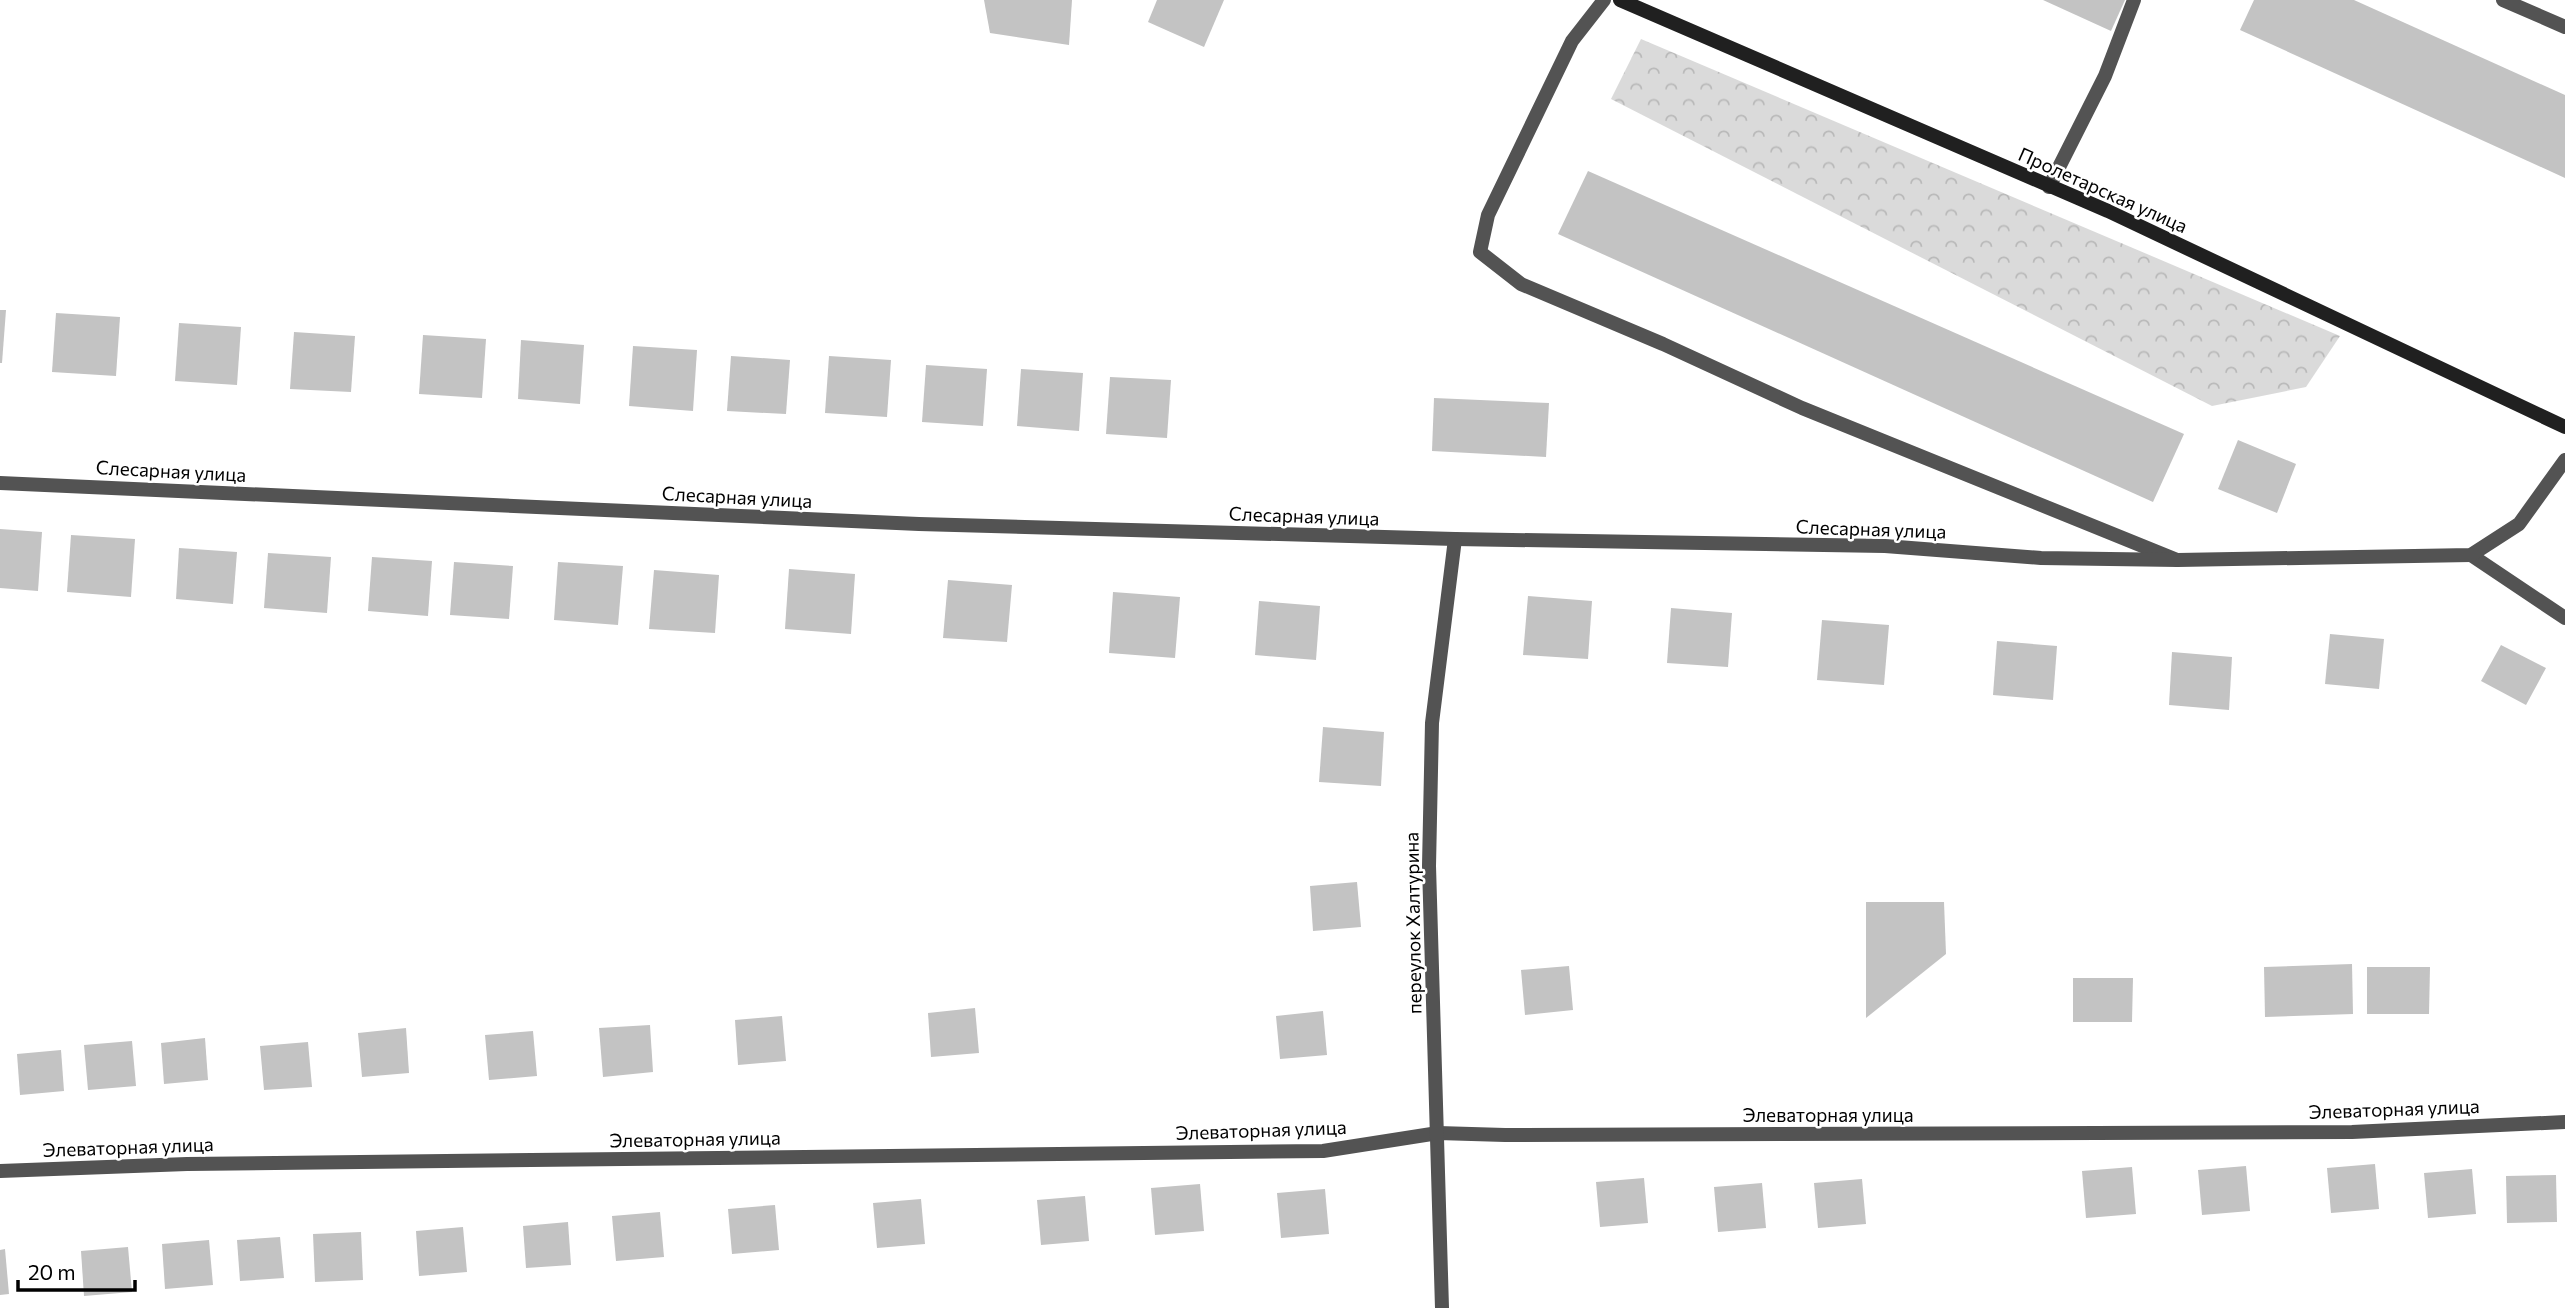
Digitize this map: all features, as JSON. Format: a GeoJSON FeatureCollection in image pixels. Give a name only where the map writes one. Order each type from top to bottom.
{"type":"FeatureCollection","features":[{"type":"Feature","properties":{"kind":"main road","name":"Пролетарская улица"},"geometry":{"type":"LineString","coordinates":[[1620,0],[2108,211],[2565,427]]}},
{"type":"Feature","properties":{"kind":"street"},"geometry":{"type":"LineString","coordinates":[[1604,0],[1572,41],[1488,215],[1480,252],[1521,284],[1663,344],[1802,408],[2178,560]]}},
{"type":"Feature","properties":{"kind":"street"},"geometry":{"type":"LineString","coordinates":[[2049,187],[2105,76],[2134,0]]}},
{"type":"Feature","properties":{"kind":"street"},"geometry":{"type":"LineString","coordinates":[[2503,0],[2565,27]]}},
{"type":"Feature","properties":{"kind":"street"},"geometry":{"type":"LineString","coordinates":[[2565,460],[2519,524],[2471,555],[2565,618]]}},
{"type":"Feature","properties":{"kind":"street","name":"Слесарная улица"},"geometry":{"type":"LineString","coordinates":[[0,483],[919,524],[1455,539],[1885,546],[2041,558],[2178,560],[2471,555]]}},
{"type":"Feature","properties":{"kind":"street","name":"переулок Халтурина"},"geometry":{"type":"LineString","coordinates":[[1442,1308],[1429,866],[1432,723],[1455,539]]}},
{"type":"Feature","properties":{"kind":"street","name":"Элеваторная улица"},"geometry":{"type":"LineString","coordinates":[[0,1171],[187,1164],[1323,1151],[1438,1133],[1546,1135],[2352,1132],[2565,1122]]}},
{"type":"Feature","properties":{"kind":"green space"},"geometry":{"type":"Polygon","coordinates":[[[1641,39],[2340,336],[2306,387],[2212,406],[1611,99],[1641,39]]]}},
{"type":"Feature","properties":{"kind":"building"},"geometry":{"type":"Polygon","coordinates":[[[984,0],[1072,0],[1069,45],[990,33],[984,0]]]}},
{"type":"Feature","properties":{"kind":"building"},"geometry":{"type":"Polygon","coordinates":[[[1157,0],[1224,0],[1204,47],[1148,22],[1157,0]]]}},
{"type":"Feature","properties":{"kind":"building"},"geometry":{"type":"Polygon","coordinates":[[[2043,0],[2125,0],[2111,31],[2043,0]]]}},
{"type":"Feature","properties":{"kind":"building"},"geometry":{"type":"Polygon","coordinates":[[[2254,0],[2354,0],[2565,95],[2565,178],[2240,30],[2254,0]]]}},
{"type":"Feature","properties":{"kind":"building"},"geometry":{"type":"Polygon","coordinates":[[[1588,171],[2184,434],[2153,502],[1558,234],[1588,171]]]}},
{"type":"Feature","properties":{"kind":"building"},"geometry":{"type":"Polygon","coordinates":[[[0,310],[6,310],[2,363],[0,363],[0,310]]]}},
{"type":"Feature","properties":{"kind":"building"},"geometry":{"type":"Polygon","coordinates":[[[56,313],[120,317],[116,376],[52,372],[56,313]]]}},
{"type":"Feature","properties":{"kind":"building"},"geometry":{"type":"Polygon","coordinates":[[[179,323],[241,327],[237,385],[175,381],[179,323]]]}},
{"type":"Feature","properties":{"kind":"building"},"geometry":{"type":"Polygon","coordinates":[[[294,332],[355,336],[351,392],[290,389],[294,332]]]}},
{"type":"Feature","properties":{"kind":"building"},"geometry":{"type":"Polygon","coordinates":[[[423,335],[486,339],[482,398],[419,394],[423,335]]]}},
{"type":"Feature","properties":{"kind":"building"},"geometry":{"type":"Polygon","coordinates":[[[521,340],[584,345],[580,404],[518,399],[521,340]]]}},
{"type":"Feature","properties":{"kind":"building"},"geometry":{"type":"Polygon","coordinates":[[[633,346],[697,350],[693,411],[629,406],[633,346]]]}},
{"type":"Feature","properties":{"kind":"building"},"geometry":{"type":"Polygon","coordinates":[[[731,356],[790,360],[786,414],[727,411],[731,356]]]}},
{"type":"Feature","properties":{"kind":"building"},"geometry":{"type":"Polygon","coordinates":[[[829,356],[891,360],[887,417],[825,413],[829,356]]]}},
{"type":"Feature","properties":{"kind":"building"},"geometry":{"type":"Polygon","coordinates":[[[926,365],[987,369],[983,426],[922,422],[926,365]]]}},
{"type":"Feature","properties":{"kind":"building"},"geometry":{"type":"Polygon","coordinates":[[[1021,369],[1083,373],[1079,431],[1017,426],[1021,369]]]}},
{"type":"Feature","properties":{"kind":"building"},"geometry":{"type":"Polygon","coordinates":[[[1110,377],[1171,380],[1167,438],[1106,434],[1110,377]]]}},
{"type":"Feature","properties":{"kind":"building"},"geometry":{"type":"Polygon","coordinates":[[[1434,398],[1549,403],[1546,457],[1432,451],[1434,398]]]}},
{"type":"Feature","properties":{"kind":"building"},"geometry":{"type":"Polygon","coordinates":[[[2238,440],[2296,464],[2277,513],[2218,489],[2238,440]]]}},
{"type":"Feature","properties":{"kind":"building"},"geometry":{"type":"Polygon","coordinates":[[[0,529],[42,532],[38,591],[0,588],[0,529]]]}},
{"type":"Feature","properties":{"kind":"building"},"geometry":{"type":"Polygon","coordinates":[[[71,535],[135,539],[131,597],[67,592],[71,535]]]}},
{"type":"Feature","properties":{"kind":"building"},"geometry":{"type":"Polygon","coordinates":[[[179,548],[237,552],[233,604],[176,599],[179,548]]]}},
{"type":"Feature","properties":{"kind":"building"},"geometry":{"type":"Polygon","coordinates":[[[268,553],[331,557],[327,613],[264,608],[268,553]]]}},
{"type":"Feature","properties":{"kind":"building"},"geometry":{"type":"Polygon","coordinates":[[[372,557],[432,561],[428,616],[368,611],[372,557]]]}},
{"type":"Feature","properties":{"kind":"building"},"geometry":{"type":"Polygon","coordinates":[[[454,562],[513,566],[509,619],[450,615],[454,562]]]}},
{"type":"Feature","properties":{"kind":"building"},"geometry":{"type":"Polygon","coordinates":[[[558,562],[623,566],[618,625],[554,620],[558,562]]]}},
{"type":"Feature","properties":{"kind":"building"},"geometry":{"type":"Polygon","coordinates":[[[789,569],[855,574],[851,634],[785,629],[789,569]]]}},
{"type":"Feature","properties":{"kind":"building"},"geometry":{"type":"Polygon","coordinates":[[[654,570],[719,575],[715,633],[649,629],[654,570]]]}},
{"type":"Feature","properties":{"kind":"building"},"geometry":{"type":"Polygon","coordinates":[[[948,580],[1012,585],[1007,642],[943,638],[948,580]]]}},
{"type":"Feature","properties":{"kind":"building"},"geometry":{"type":"Polygon","coordinates":[[[1113,592],[1180,597],[1175,658],[1109,653],[1113,592]]]}},
{"type":"Feature","properties":{"kind":"building"},"geometry":{"type":"Polygon","coordinates":[[[1528,596],[1592,601],[1588,659],[1523,655],[1528,596]]]}},
{"type":"Feature","properties":{"kind":"building"},"geometry":{"type":"Polygon","coordinates":[[[1259,601],[1320,606],[1316,660],[1255,655],[1259,601]]]}},
{"type":"Feature","properties":{"kind":"building"},"geometry":{"type":"Polygon","coordinates":[[[1671,608],[1732,613],[1728,667],[1667,663],[1671,608]]]}},
{"type":"Feature","properties":{"kind":"building"},"geometry":{"type":"Polygon","coordinates":[[[1822,620],[1889,625],[1884,685],[1817,680],[1822,620]]]}},
{"type":"Feature","properties":{"kind":"building"},"geometry":{"type":"Polygon","coordinates":[[[2330,634],[2384,639],[2379,689],[2325,684],[2330,634]]]}},
{"type":"Feature","properties":{"kind":"building"},"geometry":{"type":"Polygon","coordinates":[[[1997,641],[2057,646],[2053,700],[1993,695],[1997,641]]]}},
{"type":"Feature","properties":{"kind":"building"},"geometry":{"type":"Polygon","coordinates":[[[2501,645],[2546,668],[2526,705],[2481,681],[2501,645]]]}},
{"type":"Feature","properties":{"kind":"building"},"geometry":{"type":"Polygon","coordinates":[[[2172,652],[2232,657],[2229,710],[2169,705],[2172,652]]]}},
{"type":"Feature","properties":{"kind":"building"},"geometry":{"type":"Polygon","coordinates":[[[1323,727],[1384,732],[1381,786],[1319,782],[1323,727]]]}},
{"type":"Feature","properties":{"kind":"building"},"geometry":{"type":"Polygon","coordinates":[[[1357,882],[1361,927],[1313,931],[1310,886],[1357,882]]]}},
{"type":"Feature","properties":{"kind":"building"},"geometry":{"type":"Polygon","coordinates":[[[1866,902],[1944,902],[1946,954],[1866,1018],[1866,902]]]}},
{"type":"Feature","properties":{"kind":"building"},"geometry":{"type":"Polygon","coordinates":[[[2352,964],[2353,1014],[2265,1017],[2264,967],[2352,964]]]}},
{"type":"Feature","properties":{"kind":"building"},"geometry":{"type":"Polygon","coordinates":[[[1569,966],[1573,1010],[1525,1015],[1521,970],[1569,966]]]}},
{"type":"Feature","properties":{"kind":"building"},"geometry":{"type":"Polygon","coordinates":[[[2367,967],[2430,967],[2429,1014],[2367,1014],[2367,967]]]}},
{"type":"Feature","properties":{"kind":"building"},"geometry":{"type":"Polygon","coordinates":[[[2073,978],[2133,978],[2132,1022],[2073,1022],[2073,978]]]}},
{"type":"Feature","properties":{"kind":"building"},"geometry":{"type":"Polygon","coordinates":[[[975,1008],[979,1053],[931,1057],[928,1013],[975,1008]]]}},
{"type":"Feature","properties":{"kind":"building"},"geometry":{"type":"Polygon","coordinates":[[[1323,1011],[1327,1055],[1280,1059],[1276,1016],[1323,1011]]]}},
{"type":"Feature","properties":{"kind":"building"},"geometry":{"type":"Polygon","coordinates":[[[782,1016],[786,1061],[738,1065],[735,1020],[782,1016]]]}},
{"type":"Feature","properties":{"kind":"building"},"geometry":{"type":"Polygon","coordinates":[[[650,1025],[653,1072],[603,1077],[599,1028],[650,1025]]]}},
{"type":"Feature","properties":{"kind":"building"},"geometry":{"type":"Polygon","coordinates":[[[406,1028],[409,1073],[362,1077],[358,1033],[406,1028]]]}},
{"type":"Feature","properties":{"kind":"building"},"geometry":{"type":"Polygon","coordinates":[[[533,1031],[537,1076],[489,1080],[485,1035],[533,1031]]]}},
{"type":"Feature","properties":{"kind":"building"},"geometry":{"type":"Polygon","coordinates":[[[205,1038],[208,1080],[164,1084],[161,1043],[205,1038]]]}},
{"type":"Feature","properties":{"kind":"building"},"geometry":{"type":"Polygon","coordinates":[[[132,1041],[136,1086],[88,1090],[84,1045],[132,1041]]]}},
{"type":"Feature","properties":{"kind":"building"},"geometry":{"type":"Polygon","coordinates":[[[308,1042],[312,1087],[264,1090],[260,1046],[308,1042]]]}},
{"type":"Feature","properties":{"kind":"building"},"geometry":{"type":"Polygon","coordinates":[[[61,1050],[64,1091],[20,1095],[17,1054],[61,1050]]]}},
{"type":"Feature","properties":{"kind":"building"},"geometry":{"type":"Polygon","coordinates":[[[2375,1164],[2379,1209],[2331,1213],[2327,1168],[2375,1164]]]}},
{"type":"Feature","properties":{"kind":"building"},"geometry":{"type":"Polygon","coordinates":[[[2246,1166],[2250,1211],[2202,1215],[2198,1170],[2246,1166]]]}},
{"type":"Feature","properties":{"kind":"building"},"geometry":{"type":"Polygon","coordinates":[[[2132,1167],[2136,1214],[2086,1218],[2082,1171],[2132,1167]]]}},
{"type":"Feature","properties":{"kind":"building"},"geometry":{"type":"Polygon","coordinates":[[[2472,1169],[2476,1214],[2428,1218],[2424,1173],[2472,1169]]]}},
{"type":"Feature","properties":{"kind":"building"},"geometry":{"type":"Polygon","coordinates":[[[2556,1175],[2557,1222],[2507,1223],[2506,1176],[2556,1175]]]}},
{"type":"Feature","properties":{"kind":"building"},"geometry":{"type":"Polygon","coordinates":[[[1644,1178],[1648,1223],[1600,1227],[1596,1182],[1644,1178]]]}},
{"type":"Feature","properties":{"kind":"building"},"geometry":{"type":"Polygon","coordinates":[[[1862,1179],[1866,1224],[1818,1228],[1814,1183],[1862,1179]]]}},
{"type":"Feature","properties":{"kind":"building"},"geometry":{"type":"Polygon","coordinates":[[[1762,1183],[1766,1228],[1718,1232],[1714,1187],[1762,1183]]]}},
{"type":"Feature","properties":{"kind":"building"},"geometry":{"type":"Polygon","coordinates":[[[1200,1184],[1204,1231],[1155,1235],[1151,1188],[1200,1184]]]}},
{"type":"Feature","properties":{"kind":"building"},"geometry":{"type":"Polygon","coordinates":[[[1325,1189],[1329,1234],[1281,1238],[1277,1193],[1325,1189]]]}},
{"type":"Feature","properties":{"kind":"building"},"geometry":{"type":"Polygon","coordinates":[[[1085,1196],[1089,1241],[1041,1245],[1037,1200],[1085,1196]]]}},
{"type":"Feature","properties":{"kind":"building"},"geometry":{"type":"Polygon","coordinates":[[[921,1199],[925,1244],[877,1248],[873,1203],[921,1199]]]}},
{"type":"Feature","properties":{"kind":"building"},"geometry":{"type":"Polygon","coordinates":[[[775,1205],[779,1250],[732,1254],[728,1209],[775,1205]]]}},
{"type":"Feature","properties":{"kind":"building"},"geometry":{"type":"Polygon","coordinates":[[[660,1212],[664,1257],[616,1261],[612,1216],[660,1212]]]}},
{"type":"Feature","properties":{"kind":"building"},"geometry":{"type":"Polygon","coordinates":[[[568,1222],[571,1265],[526,1268],[523,1226],[568,1222]]]}},
{"type":"Feature","properties":{"kind":"building"},"geometry":{"type":"Polygon","coordinates":[[[463,1227],[467,1272],[419,1276],[416,1231],[463,1227]]]}},
{"type":"Feature","properties":{"kind":"building"},"geometry":{"type":"Polygon","coordinates":[[[361,1232],[363,1280],[315,1282],[313,1234],[361,1232]]]}},
{"type":"Feature","properties":{"kind":"building"},"geometry":{"type":"Polygon","coordinates":[[[280,1237],[284,1278],[240,1281],[237,1240],[280,1237]]]}},
{"type":"Feature","properties":{"kind":"building"},"geometry":{"type":"Polygon","coordinates":[[[209,1240],[213,1285],[165,1289],[162,1244],[209,1240]]]}},
{"type":"Feature","properties":{"kind":"building"},"geometry":{"type":"Polygon","coordinates":[[[128,1247],[132,1292],[84,1296],[81,1251],[128,1247]]]}},
{"type":"Feature","properties":{"kind":"building"},"geometry":{"type":"Polygon","coordinates":[[[5,1249],[9,1294],[0,1295],[0,1250],[5,1249]]]}}]}
